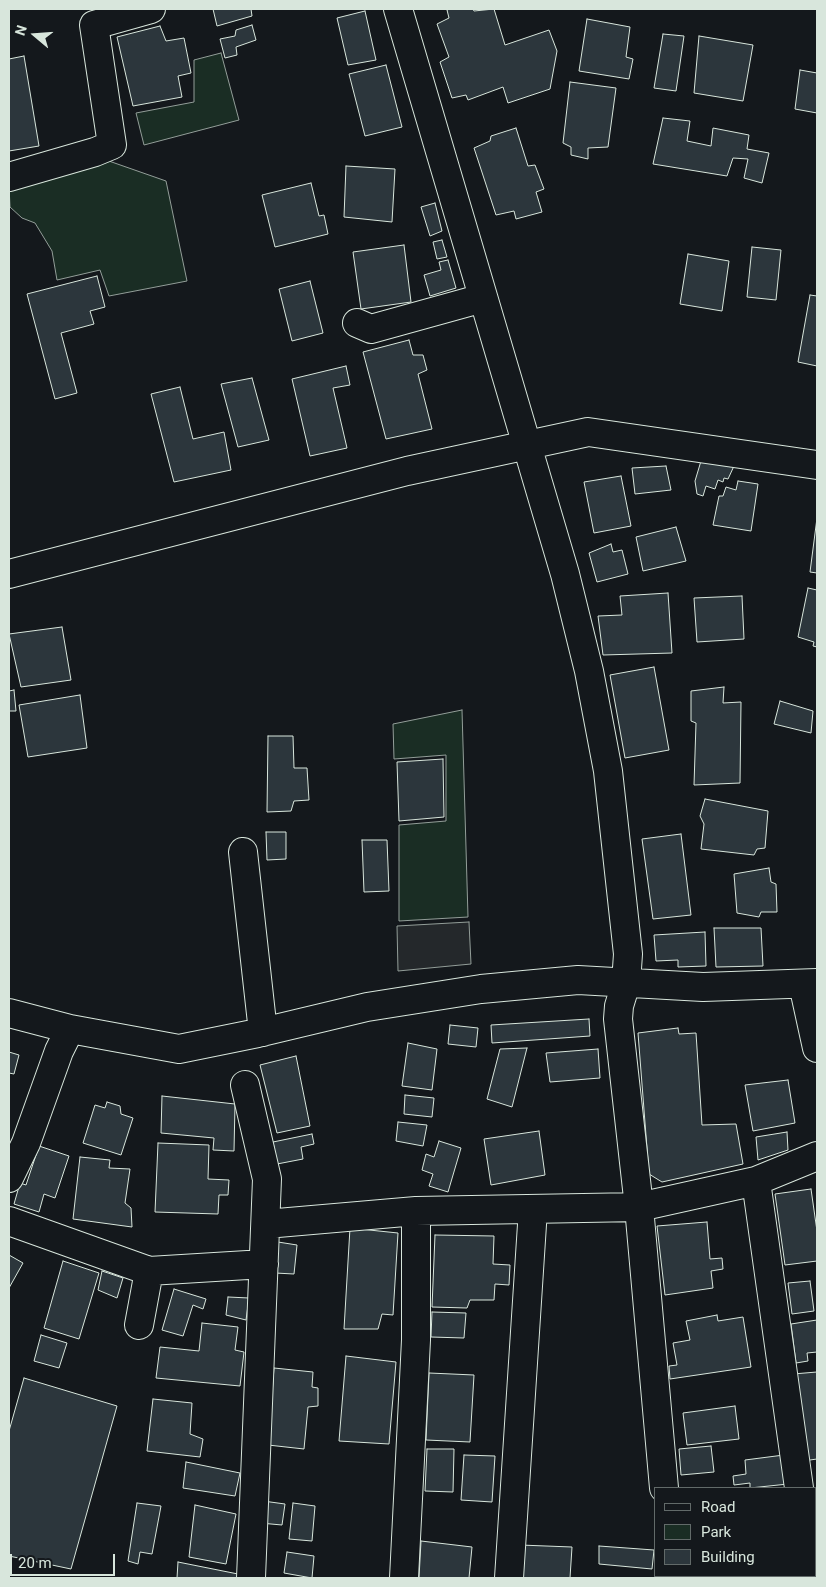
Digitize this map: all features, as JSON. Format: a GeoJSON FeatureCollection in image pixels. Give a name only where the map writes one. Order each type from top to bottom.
{"type":"FeatureCollection","features":[{"type":"Feature","properties":{"kind":"street"},"geometry":{"type":"LineString","coordinates":[[9,176],[95,152],[112,145],[94,25],[151,9]]}},
{"type":"Feature","properties":{"kind":"street"},"geometry":{"type":"LineString","coordinates":[[398,9],[565,574],[589,671],[608,771],[628,954],[626,983],[618,1019],[639,1207],[664,1487]]}},
{"type":"Feature","properties":{"kind":"street"},"geometry":{"type":"LineString","coordinates":[[357,323],[371,330],[483,298]]}},
{"type":"Feature","properties":{"kind":"street"},"geometry":{"type":"LineString","coordinates":[[9,574],[407,471],[588,432],[817,464]]}},
{"type":"Feature","properties":{"kind":"street"},"geometry":{"type":"LineString","coordinates":[[244,852],[263,1032]]}},
{"type":"Feature","properties":{"kind":"street"},"geometry":{"type":"LineString","coordinates":[[9,1013],[70,1029],[179,1049],[263,1032],[367,1006],[481,989],[578,980],[703,987],[810,983],[817,1048]]}},
{"type":"Feature","properties":{"kind":"street"},"geometry":{"type":"LineString","coordinates":[[9,1178],[26,1143],[59,1051],[70,1029]]}},
{"type":"Feature","properties":{"kind":"street"},"geometry":{"type":"LineString","coordinates":[[245,1085],[267,1179],[251,1578]]}},
{"type":"Feature","properties":{"kind":"street"},"geometry":{"type":"LineString","coordinates":[[266,1224],[416,1210],[639,1207],[756,1181],[817,1156]]}},
{"type":"Feature","properties":{"kind":"street"},"geometry":{"type":"LineString","coordinates":[[756,1181],[799,1487]]}},
{"type":"Feature","properties":{"kind":"street"},"geometry":{"type":"LineString","coordinates":[[508,1578],[533,1209]]}},
{"type":"Feature","properties":{"kind":"street"},"geometry":{"type":"LineString","coordinates":[[404,1578],[416,1340],[416,1210]]}},
{"type":"Feature","properties":{"kind":"street"},"geometry":{"type":"LineString","coordinates":[[9,1221],[149,1272],[264,1264]]}},
{"type":"Feature","properties":{"kind":"street"},"geometry":{"type":"LineString","coordinates":[[139,1325],[149,1272]]}},
{"type":"Feature","properties":{"kind":"green space"},"geometry":{"type":"Polygon","coordinates":[[[221,53],[239,120],[144,145],[136,113],[194,102],[194,60],[221,53]]]}},
{"type":"Feature","properties":{"kind":"green space"},"geometry":{"type":"Polygon","coordinates":[[[106,160],[166,181],[187,281],[109,296],[100,270],[57,280],[52,251],[35,223],[22,218],[10,207],[9,186],[106,160]]]}},
{"type":"Feature","properties":{"kind":"green space"},"geometry":{"type":"Polygon","coordinates":[[[462,710],[468,917],[399,921],[399,825],[446,821],[446,755],[394,759],[393,724],[462,710]]]}},
{"type":"Feature","properties":{"kind":"shaded area"},"geometry":{"type":"Polygon","coordinates":[[[469,922],[471,964],[398,971],[397,926],[469,922]]]}},
{"type":"Feature","properties":{"kind":"building"},"geometry":{"type":"Polygon","coordinates":[[[213,9],[251,9],[252,16],[217,26],[213,9]]]}},
{"type":"Feature","properties":{"kind":"building"},"geometry":{"type":"Polygon","coordinates":[[[473,9],[474,11],[494,9],[505,45],[549,30],[557,51],[550,89],[508,103],[503,87],[468,100],[466,95],[452,98],[440,62],[449,57],[437,24],[449,18],[447,10],[473,9]]]}},
{"type":"Feature","properties":{"kind":"building"},"geometry":{"type":"Polygon","coordinates":[[[365,11],[376,60],[348,65],[337,18],[365,11]]]}},
{"type":"Feature","properties":{"kind":"building"},"geometry":{"type":"Polygon","coordinates":[[[587,19],[630,27],[626,57],[633,59],[629,79],[579,71],[587,19]]]}},
{"type":"Feature","properties":{"kind":"building"},"geometry":{"type":"Polygon","coordinates":[[[252,25],[256,40],[236,47],[237,55],[225,58],[220,39],[235,36],[236,30],[252,25]]]}},
{"type":"Feature","properties":{"kind":"building"},"geometry":{"type":"Polygon","coordinates":[[[160,26],[166,41],[184,38],[191,73],[178,76],[182,97],[133,106],[117,37],[160,26]]]}},
{"type":"Feature","properties":{"kind":"building"},"geometry":{"type":"Polygon","coordinates":[[[663,34],[684,36],[676,91],[654,88],[663,34]]]}},
{"type":"Feature","properties":{"kind":"building"},"geometry":{"type":"Polygon","coordinates":[[[699,36],[753,45],[743,101],[694,93],[699,36]]]}},
{"type":"Feature","properties":{"kind":"building"},"geometry":{"type":"Polygon","coordinates":[[[24,56],[39,146],[9,151],[9,59],[24,56]]]}},
{"type":"Feature","properties":{"kind":"building"},"geometry":{"type":"Polygon","coordinates":[[[386,65],[402,127],[365,136],[349,74],[386,65]]]}},
{"type":"Feature","properties":{"kind":"building"},"geometry":{"type":"Polygon","coordinates":[[[800,70],[817,73],[817,113],[795,109],[800,70]]]}},
{"type":"Feature","properties":{"kind":"building"},"geometry":{"type":"Polygon","coordinates":[[[570,82],[616,88],[608,147],[588,148],[588,159],[571,155],[571,147],[563,143],[570,82]]]}},
{"type":"Feature","properties":{"kind":"building"},"geometry":{"type":"Polygon","coordinates":[[[663,118],[690,121],[687,141],[711,146],[713,128],[749,135],[747,149],[769,153],[762,183],[744,178],[748,159],[733,158],[727,176],[653,164],[663,118]]]}},
{"type":"Feature","properties":{"kind":"building"},"geometry":{"type":"Polygon","coordinates":[[[516,128],[528,166],[535,165],[544,189],[536,192],[542,212],[516,219],[514,211],[496,215],[474,148],[490,141],[491,136],[516,128]]]}},
{"type":"Feature","properties":{"kind":"building"},"geometry":{"type":"Polygon","coordinates":[[[346,166],[395,169],[392,222],[344,217],[346,166]]]}},
{"type":"Feature","properties":{"kind":"building"},"geometry":{"type":"Polygon","coordinates":[[[311,183],[319,216],[324,215],[328,234],[275,247],[262,195],[311,183]]]}},
{"type":"Feature","properties":{"kind":"building"},"geometry":{"type":"Polygon","coordinates":[[[435,203],[442,231],[430,236],[421,207],[435,203]]]}},
{"type":"Feature","properties":{"kind":"building"},"geometry":{"type":"Polygon","coordinates":[[[442,240],[447,257],[437,259],[433,242],[442,240]]]}},
{"type":"Feature","properties":{"kind":"building"},"geometry":{"type":"Polygon","coordinates":[[[404,245],[411,302],[361,309],[353,252],[404,245]]]}},
{"type":"Feature","properties":{"kind":"building"},"geometry":{"type":"Polygon","coordinates":[[[752,247],[781,250],[776,300],[747,297],[752,247]]]}},
{"type":"Feature","properties":{"kind":"building"},"geometry":{"type":"Polygon","coordinates":[[[688,254],[729,261],[722,311],[680,304],[688,254]]]}},
{"type":"Feature","properties":{"kind":"building"},"geometry":{"type":"Polygon","coordinates":[[[448,260],[456,288],[430,296],[424,275],[441,270],[439,262],[448,260]]]}},
{"type":"Feature","properties":{"kind":"building"},"geometry":{"type":"Polygon","coordinates":[[[97,276],[105,307],[90,311],[94,324],[61,333],[77,393],[55,399],[27,294],[97,276]]]}},
{"type":"Feature","properties":{"kind":"building"},"geometry":{"type":"Polygon","coordinates":[[[310,281],[323,333],[292,341],[279,289],[310,281]]]}},
{"type":"Feature","properties":{"kind":"building"},"geometry":{"type":"Polygon","coordinates":[[[810,295],[817,296],[817,366],[798,362],[810,295]]]}},
{"type":"Feature","properties":{"kind":"building"},"geometry":{"type":"Polygon","coordinates":[[[409,340],[413,355],[423,355],[427,370],[418,374],[432,429],[386,439],[363,352],[409,340]]]}},
{"type":"Feature","properties":{"kind":"building"},"geometry":{"type":"Polygon","coordinates":[[[346,366],[350,385],[333,388],[347,448],[310,456],[292,379],[346,366]]]}},
{"type":"Feature","properties":{"kind":"building"},"geometry":{"type":"Polygon","coordinates":[[[252,378],[269,440],[238,447],[221,384],[252,378]]]}},
{"type":"Feature","properties":{"kind":"building"},"geometry":{"type":"Polygon","coordinates":[[[180,387],[193,439],[224,432],[231,470],[174,482],[151,394],[180,387]]]}},
{"type":"Feature","properties":{"kind":"building"},"geometry":{"type":"Polygon","coordinates":[[[701,461],[734,466],[728,479],[724,478],[723,482],[718,480],[715,489],[706,486],[703,496],[697,494],[695,481],[701,461]]]}},
{"type":"Feature","properties":{"kind":"building"},"geometry":{"type":"Polygon","coordinates":[[[666,466],[671,490],[635,494],[632,468],[666,466]]]}},
{"type":"Feature","properties":{"kind":"building"},"geometry":{"type":"Polygon","coordinates":[[[621,476],[631,526],[594,533],[584,482],[621,476]]]}},
{"type":"Feature","properties":{"kind":"building"},"geometry":{"type":"Polygon","coordinates":[[[738,481],[758,484],[751,531],[713,525],[719,496],[723,496],[726,487],[736,490],[738,481]]]}},
{"type":"Feature","properties":{"kind":"building"},"geometry":{"type":"Polygon","coordinates":[[[817,518],[817,573],[810,572],[817,518]]]}},
{"type":"Feature","properties":{"kind":"building"},"geometry":{"type":"Polygon","coordinates":[[[676,527],[686,561],[643,571],[636,537],[676,527]]]}},
{"type":"Feature","properties":{"kind":"building"},"geometry":{"type":"Polygon","coordinates":[[[611,544],[613,552],[622,550],[628,574],[597,582],[589,553],[611,544]]]}},
{"type":"Feature","properties":{"kind":"building"},"geometry":{"type":"Polygon","coordinates":[[[808,588],[817,590],[817,647],[813,646],[814,642],[798,637],[808,588]]]}},
{"type":"Feature","properties":{"kind":"building"},"geometry":{"type":"Polygon","coordinates":[[[668,593],[672,653],[603,655],[598,616],[622,615],[620,596],[668,593]]]}},
{"type":"Feature","properties":{"kind":"building"},"geometry":{"type":"Polygon","coordinates":[[[742,596],[744,639],[697,642],[694,598],[742,596]]]}},
{"type":"Feature","properties":{"kind":"building"},"geometry":{"type":"Polygon","coordinates":[[[62,627],[71,680],[21,687],[9,634],[62,627]]]}},
{"type":"Feature","properties":{"kind":"building"},"geometry":{"type":"Polygon","coordinates":[[[654,667],[669,750],[625,758],[610,675],[654,667]]]}},
{"type":"Feature","properties":{"kind":"building"},"geometry":{"type":"Polygon","coordinates":[[[724,687],[723,703],[741,702],[740,783],[694,785],[696,723],[691,721],[691,691],[724,687]]]}},
{"type":"Feature","properties":{"kind":"building"},"geometry":{"type":"Polygon","coordinates":[[[14,690],[16,711],[9,711],[9,691],[14,690]]]}},
{"type":"Feature","properties":{"kind":"building"},"geometry":{"type":"Polygon","coordinates":[[[80,695],[87,748],[28,757],[19,705],[80,695]]]}},
{"type":"Feature","properties":{"kind":"building"},"geometry":{"type":"Polygon","coordinates":[[[780,701],[813,711],[811,733],[774,724],[780,701]]]}},
{"type":"Feature","properties":{"kind":"building"},"geometry":{"type":"Polygon","coordinates":[[[268,736],[293,736],[294,768],[307,768],[309,800],[294,801],[291,811],[267,812],[268,736]]]}},
{"type":"Feature","properties":{"kind":"building"},"geometry":{"type":"Polygon","coordinates":[[[443,759],[444,817],[399,821],[397,762],[443,759]]]}},
{"type":"Feature","properties":{"kind":"building"},"geometry":{"type":"Polygon","coordinates":[[[705,799],[768,811],[765,848],[757,849],[754,855],[701,849],[704,824],[700,816],[705,799]]]}},
{"type":"Feature","properties":{"kind":"building"},"geometry":{"type":"Polygon","coordinates":[[[266,832],[286,832],[286,859],[267,860],[266,832]]]}},
{"type":"Feature","properties":{"kind":"building"},"geometry":{"type":"Polygon","coordinates":[[[681,834],[691,915],[653,919],[642,839],[681,834]]]}},
{"type":"Feature","properties":{"kind":"building"},"geometry":{"type":"Polygon","coordinates":[[[362,840],[387,840],[389,891],[364,892],[362,840]]]}},
{"type":"Feature","properties":{"kind":"building"},"geometry":{"type":"Polygon","coordinates":[[[769,868],[771,882],[776,884],[777,912],[761,912],[759,917],[737,913],[734,874],[769,868]]]}},
{"type":"Feature","properties":{"kind":"building"},"geometry":{"type":"Polygon","coordinates":[[[714,928],[761,928],[763,966],[716,967],[714,928]]]}},
{"type":"Feature","properties":{"kind":"building"},"geometry":{"type":"Polygon","coordinates":[[[705,932],[706,966],[678,967],[678,960],[656,961],[654,935],[705,932]]]}},
{"type":"Feature","properties":{"kind":"building"},"geometry":{"type":"Polygon","coordinates":[[[589,1019],[590,1036],[492,1043],[491,1025],[589,1019]]]}},
{"type":"Feature","properties":{"kind":"building"},"geometry":{"type":"Polygon","coordinates":[[[450,1025],[478,1028],[476,1047],[448,1044],[450,1025]]]}},
{"type":"Feature","properties":{"kind":"building"},"geometry":{"type":"Polygon","coordinates":[[[678,1028],[679,1034],[696,1033],[702,1125],[736,1124],[743,1164],[662,1182],[649,1174],[638,1033],[678,1028]]]}},
{"type":"Feature","properties":{"kind":"building"},"geometry":{"type":"Polygon","coordinates":[[[408,1043],[437,1049],[432,1090],[402,1086],[408,1043]]]}},
{"type":"Feature","properties":{"kind":"building"},"geometry":{"type":"Polygon","coordinates":[[[527,1048],[512,1107],[487,1099],[500,1049],[527,1048]]]}},
{"type":"Feature","properties":{"kind":"building"},"geometry":{"type":"Polygon","coordinates":[[[598,1049],[600,1078],[550,1082],[546,1053],[598,1049]]]}},
{"type":"Feature","properties":{"kind":"building"},"geometry":{"type":"Polygon","coordinates":[[[9,1052],[19,1055],[14,1074],[9,1073],[9,1052]]]}},
{"type":"Feature","properties":{"kind":"building"},"geometry":{"type":"Polygon","coordinates":[[[296,1056],[310,1126],[277,1133],[260,1065],[296,1056]]]}},
{"type":"Feature","properties":{"kind":"building"},"geometry":{"type":"Polygon","coordinates":[[[788,1080],[795,1123],[753,1131],[745,1085],[788,1080]]]}},
{"type":"Feature","properties":{"kind":"building"},"geometry":{"type":"Polygon","coordinates":[[[405,1095],[434,1098],[432,1117],[404,1114],[405,1095]]]}},
{"type":"Feature","properties":{"kind":"building"},"geometry":{"type":"Polygon","coordinates":[[[162,1096],[235,1104],[234,1151],[213,1150],[214,1138],[161,1133],[162,1096]]]}},
{"type":"Feature","properties":{"kind":"building"},"geometry":{"type":"Polygon","coordinates":[[[107,1102],[120,1106],[121,1114],[133,1118],[121,1155],[83,1143],[95,1105],[105,1108],[107,1102]]]}},
{"type":"Feature","properties":{"kind":"building"},"geometry":{"type":"Polygon","coordinates":[[[398,1122],[427,1125],[423,1146],[396,1141],[398,1122]]]}},
{"type":"Feature","properties":{"kind":"building"},"geometry":{"type":"Polygon","coordinates":[[[539,1131],[545,1175],[491,1185],[484,1139],[539,1131]]]}},
{"type":"Feature","properties":{"kind":"building"},"geometry":{"type":"Polygon","coordinates":[[[787,1132],[788,1150],[758,1160],[756,1137],[787,1132]]]}},
{"type":"Feature","properties":{"kind":"building"},"geometry":{"type":"Polygon","coordinates":[[[312,1134],[314,1144],[301,1147],[303,1159],[277,1164],[273,1142],[312,1134]]]}},
{"type":"Feature","properties":{"kind":"building"},"geometry":{"type":"Polygon","coordinates":[[[439,1141],[461,1148],[448,1192],[429,1186],[433,1174],[422,1170],[426,1154],[434,1157],[439,1141]]]}},
{"type":"Feature","properties":{"kind":"building"},"geometry":{"type":"Polygon","coordinates":[[[158,1143],[209,1145],[208,1179],[229,1180],[228,1195],[219,1195],[218,1214],[155,1212],[158,1143]]]}},
{"type":"Feature","properties":{"kind":"building"},"geometry":{"type":"Polygon","coordinates":[[[39,1146],[69,1156],[55,1198],[44,1194],[39,1212],[14,1204],[20,1183],[26,1185],[39,1146]]]}},
{"type":"Feature","properties":{"kind":"building"},"geometry":{"type":"Polygon","coordinates":[[[80,1157],[110,1160],[109,1168],[130,1169],[125,1203],[131,1208],[132,1227],[73,1219],[80,1157]]]}},
{"type":"Feature","properties":{"kind":"building"},"geometry":{"type":"Polygon","coordinates":[[[811,1189],[817,1231],[817,1261],[785,1265],[775,1194],[811,1189]]]}},
{"type":"Feature","properties":{"kind":"building"},"geometry":{"type":"Polygon","coordinates":[[[707,1222],[710,1259],[722,1258],[723,1269],[711,1271],[713,1288],[665,1295],[657,1226],[707,1222]]]}},
{"type":"Feature","properties":{"kind":"building"},"geometry":{"type":"Polygon","coordinates":[[[350,1228],[398,1233],[393,1315],[382,1314],[378,1329],[344,1329],[350,1228]]]}},
{"type":"Feature","properties":{"kind":"building"},"geometry":{"type":"Polygon","coordinates":[[[435,1235],[494,1236],[493,1264],[510,1265],[509,1285],[495,1284],[494,1300],[470,1300],[467,1308],[432,1307],[435,1235]]]}},
{"type":"Feature","properties":{"kind":"building"},"geometry":{"type":"Polygon","coordinates":[[[278,1242],[297,1245],[294,1274],[275,1273],[278,1242]]]}},
{"type":"Feature","properties":{"kind":"building"},"geometry":{"type":"Polygon","coordinates":[[[9,1255],[23,1263],[9,1288],[9,1255]]]}},
{"type":"Feature","properties":{"kind":"building"},"geometry":{"type":"Polygon","coordinates":[[[63,1261],[99,1273],[79,1339],[44,1328],[63,1261]]]}},
{"type":"Feature","properties":{"kind":"building"},"geometry":{"type":"Polygon","coordinates":[[[102,1271],[123,1278],[117,1298],[98,1290],[102,1271]]]}},
{"type":"Feature","properties":{"kind":"building"},"geometry":{"type":"Polygon","coordinates":[[[810,1281],[814,1311],[792,1314],[788,1283],[810,1281]]]}},
{"type":"Feature","properties":{"kind":"building"},"geometry":{"type":"Polygon","coordinates":[[[174,1289],[206,1299],[203,1309],[193,1305],[183,1336],[162,1330],[174,1289]]]}},
{"type":"Feature","properties":{"kind":"building"},"geometry":{"type":"Polygon","coordinates":[[[228,1297],[249,1298],[246,1320],[226,1315],[228,1297]]]}},
{"type":"Feature","properties":{"kind":"building"},"geometry":{"type":"Polygon","coordinates":[[[432,1312],[466,1313],[464,1338],[431,1337],[432,1312]]]}},
{"type":"Feature","properties":{"kind":"building"},"geometry":{"type":"Polygon","coordinates":[[[717,1315],[718,1321],[743,1317],[751,1367],[670,1379],[669,1366],[677,1365],[673,1343],[690,1340],[686,1321],[717,1315]]]}},
{"type":"Feature","properties":{"kind":"building"},"geometry":{"type":"Polygon","coordinates":[[[817,1320],[817,1352],[807,1353],[808,1361],[796,1363],[791,1324],[817,1320]]]}},
{"type":"Feature","properties":{"kind":"building"},"geometry":{"type":"Polygon","coordinates":[[[202,1323],[238,1327],[235,1350],[244,1352],[240,1386],[156,1378],[160,1347],[199,1351],[202,1323]]]}},
{"type":"Feature","properties":{"kind":"building"},"geometry":{"type":"Polygon","coordinates":[[[41,1335],[67,1343],[59,1368],[34,1361],[41,1335]]]}},
{"type":"Feature","properties":{"kind":"building"},"geometry":{"type":"Polygon","coordinates":[[[346,1356],[396,1362],[389,1444],[339,1441],[346,1356]]]}},
{"type":"Feature","properties":{"kind":"building"},"geometry":{"type":"Polygon","coordinates":[[[274,1368],[313,1372],[312,1387],[318,1388],[318,1406],[308,1407],[304,1449],[268,1445],[274,1368]]]}},
{"type":"Feature","properties":{"kind":"building"},"geometry":{"type":"Polygon","coordinates":[[[817,1372],[817,1459],[803,1461],[793,1374],[817,1372]]]}},
{"type":"Feature","properties":{"kind":"building"},"geometry":{"type":"Polygon","coordinates":[[[429,1373],[474,1375],[470,1442],[426,1440],[429,1373]]]}},
{"type":"Feature","properties":{"kind":"building"},"geometry":{"type":"Polygon","coordinates":[[[24,1378],[117,1406],[71,1569],[9,1556],[9,1431],[24,1378]]]}},
{"type":"Feature","properties":{"kind":"building"},"geometry":{"type":"Polygon","coordinates":[[[153,1399],[192,1403],[190,1434],[203,1439],[200,1457],[147,1451],[153,1399]]]}},
{"type":"Feature","properties":{"kind":"building"},"geometry":{"type":"Polygon","coordinates":[[[735,1406],[739,1439],[687,1445],[683,1413],[735,1406]]]}},
{"type":"Feature","properties":{"kind":"building"},"geometry":{"type":"Polygon","coordinates":[[[711,1446],[714,1472],[681,1475],[679,1449],[711,1446]]]}},
{"type":"Feature","properties":{"kind":"building"},"geometry":{"type":"Polygon","coordinates":[[[427,1449],[454,1449],[453,1492],[425,1491],[427,1449]]]}},
{"type":"Feature","properties":{"kind":"building"},"geometry":{"type":"Polygon","coordinates":[[[464,1455],[495,1456],[492,1502],[461,1500],[464,1455]]]}},
{"type":"Feature","properties":{"kind":"building"},"geometry":{"type":"Polygon","coordinates":[[[784,1455],[788,1484],[760,1487],[750,1487],[750,1483],[734,1485],[733,1476],[746,1474],[745,1460],[784,1455]]]}},
{"type":"Feature","properties":{"kind":"building"},"geometry":{"type":"Polygon","coordinates":[[[186,1462],[240,1473],[235,1496],[183,1488],[186,1462]]]}},
{"type":"Feature","properties":{"kind":"building"},"geometry":{"type":"Polygon","coordinates":[[[263,1501],[285,1504],[282,1525],[260,1523],[263,1501]]]}},
{"type":"Feature","properties":{"kind":"building"},"geometry":{"type":"Polygon","coordinates":[[[137,1503],[161,1506],[152,1554],[140,1552],[138,1564],[128,1561],[137,1503]]]}},
{"type":"Feature","properties":{"kind":"building"},"geometry":{"type":"Polygon","coordinates":[[[293,1503],[315,1506],[312,1541],[289,1539],[293,1503]]]}},
{"type":"Feature","properties":{"kind":"building"},"geometry":{"type":"Polygon","coordinates":[[[195,1505],[236,1514],[226,1564],[189,1557],[195,1505]]]}},
{"type":"Feature","properties":{"kind":"building"},"geometry":{"type":"Polygon","coordinates":[[[421,1541],[472,1547],[469,1578],[419,1578],[421,1541]]]}},
{"type":"Feature","properties":{"kind":"building"},"geometry":{"type":"Polygon","coordinates":[[[520,1545],[572,1547],[570,1578],[518,1578],[520,1545]]]}},
{"type":"Feature","properties":{"kind":"building"},"geometry":{"type":"Polygon","coordinates":[[[599,1546],[654,1550],[652,1569],[599,1564],[599,1546]]]}},
{"type":"Feature","properties":{"kind":"building"},"geometry":{"type":"Polygon","coordinates":[[[287,1552],[314,1556],[312,1578],[284,1573],[287,1552]]]}},
{"type":"Feature","properties":{"kind":"building"},"geometry":{"type":"Polygon","coordinates":[[[178,1562],[238,1574],[237,1578],[177,1578],[178,1562]]]}},
{"type":"Feature","properties":{"kind":"building"},"geometry":{"type":"Polygon","coordinates":[[[746,1577],[794,1577],[787,1578],[746,1577]]]}}]}
